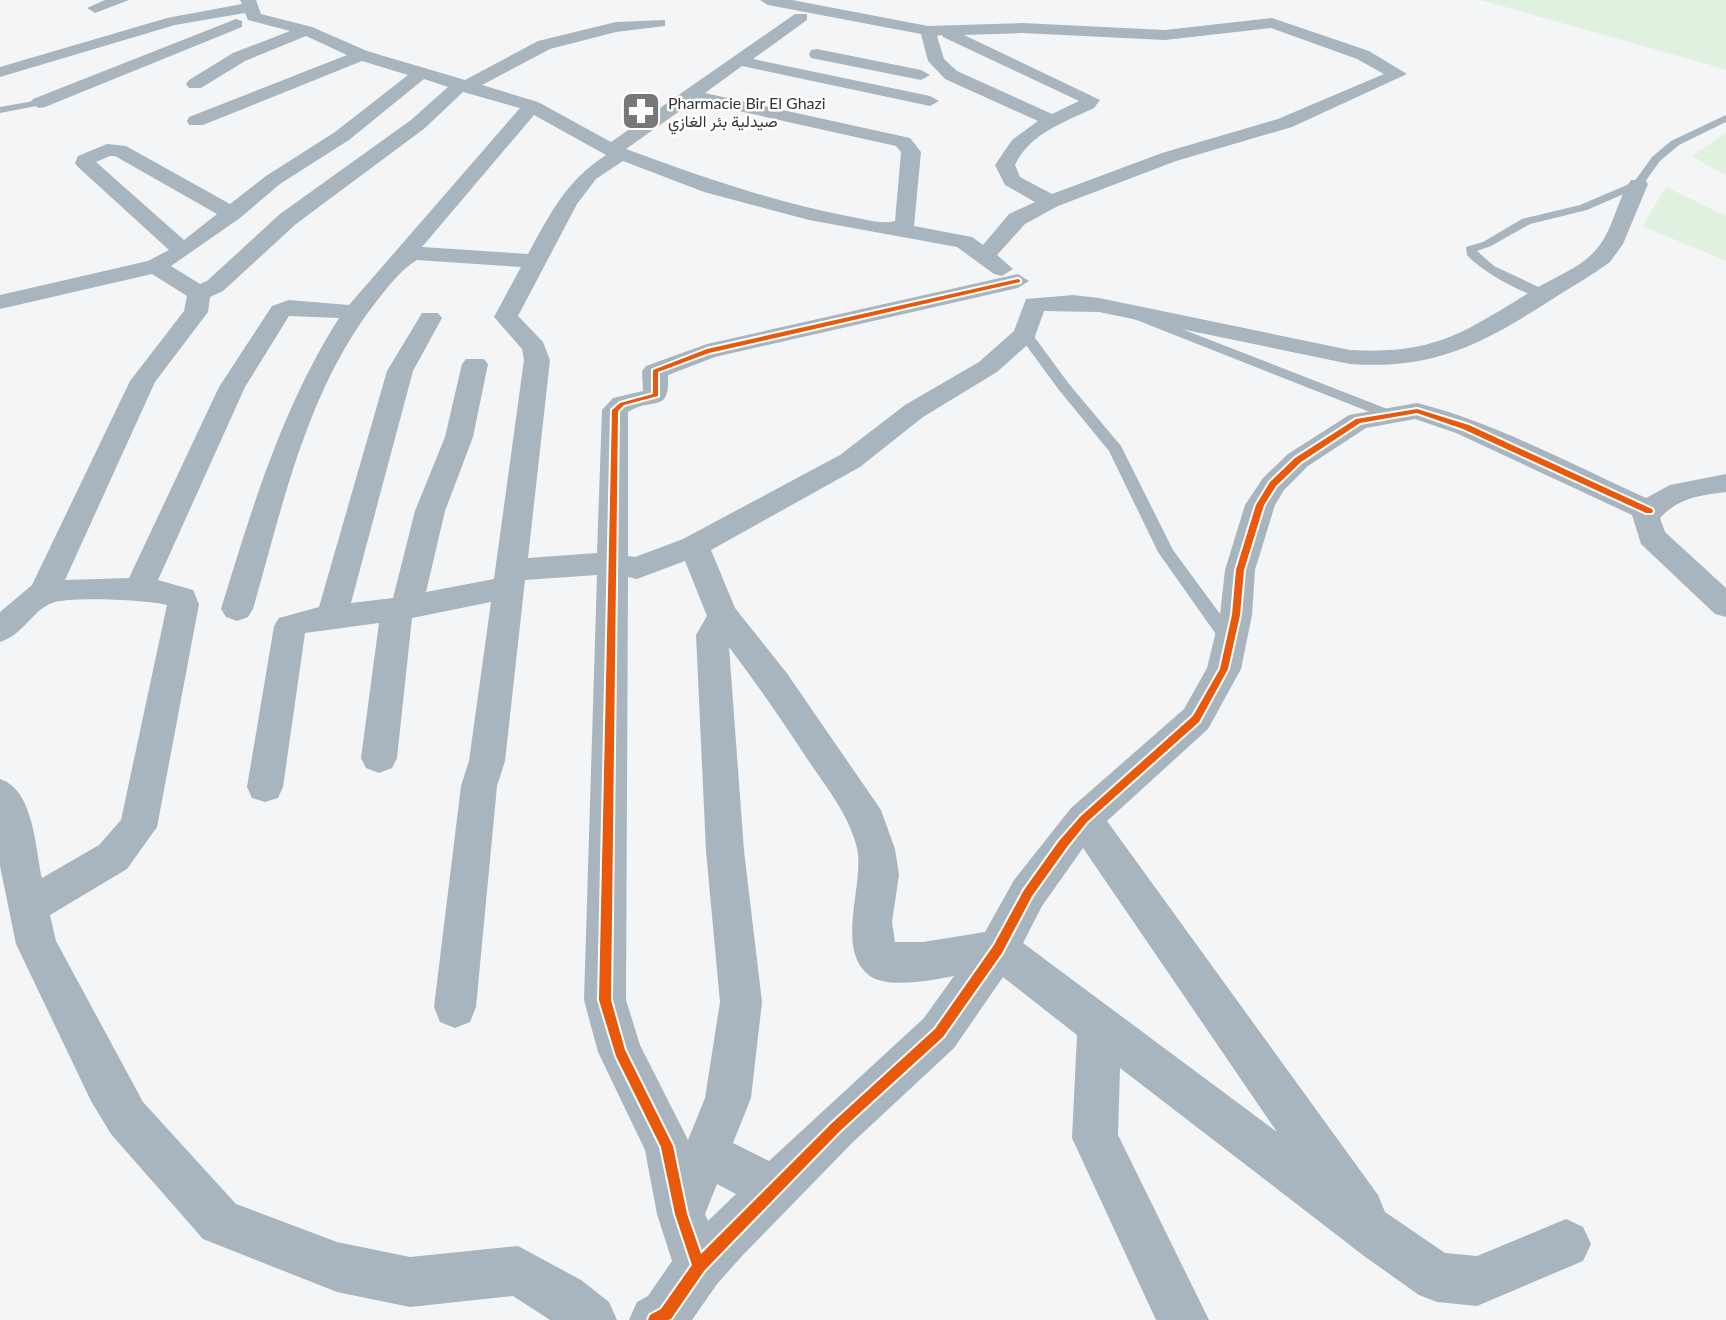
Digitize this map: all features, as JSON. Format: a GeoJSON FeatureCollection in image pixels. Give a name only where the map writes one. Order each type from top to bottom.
{"type":"FeatureCollection","features":[{"type":"Feature","properties":{"kind":"street"},"geometry":{"type":"LineString","coordinates":[[95,8],[121,0]]}},
{"type":"Feature","properties":{"kind":"street"},"geometry":{"type":"LineString","coordinates":[[768,0],[935,31],[1022,28],[1165,35],[1272,23],[1363,55],[1398,74],[1285,123],[1169,157],[1051,202],[1017,219],[985,256]]}},
{"type":"Feature","properties":{"kind":"street"},"geometry":{"type":"LineString","coordinates":[[38,103],[251,8]]}},
{"type":"Feature","properties":{"kind":"street"},"geometry":{"type":"LineString","coordinates":[[0,72],[173,21],[251,8],[361,55],[532,106],[616,152],[656,169],[816,216],[964,242],[985,256],[1026,292]]}},
{"type":"Feature","properties":{"kind":"street"},"geometry":{"type":"LineString","coordinates":[[455,1007],[480,786],[487,761],[506,620],[508,579],[538,353],[506,317],[567,202],[589,175],[692,95],[797,19],[818,27]]}},
{"type":"Feature","properties":{"kind":"street"},"geometry":{"type":"LineString","coordinates":[[199,293],[215,286],[288,219],[418,124],[463,86],[544,45],[616,27],[659,23]]}},
{"type":"Feature","properties":{"kind":"street"},"geometry":{"type":"LineString","coordinates":[[195,84],[232,60],[306,30]]}},
{"type":"Feature","properties":{"kind":"street"},"geometry":{"type":"LineString","coordinates":[[935,31],[1091,100],[1025,137],[1010,150],[1005,165],[1012,181],[1051,202]]}},
{"type":"Feature","properties":{"kind":"street"},"geometry":{"type":"LineString","coordinates":[[935,31],[936,61],[951,75],[1054,122]]}},
{"type":"Feature","properties":{"kind":"street"},"geometry":{"type":"LineString","coordinates":[[765,43],[920,75]]}},
{"type":"Feature","properties":{"kind":"street"},"geometry":{"type":"LineString","coordinates":[[196,121],[361,55]]}},
{"type":"Feature","properties":{"kind":"street"},"geometry":{"type":"LineString","coordinates":[[740,61],[930,101]]}},
{"type":"Feature","properties":{"kind":"street"},"geometry":{"type":"LineString","coordinates":[[0,302],[155,266],[183,251],[273,180],[342,136],[419,74]]}},
{"type":"Feature","properties":{"kind":"street"},"geometry":{"type":"LineString","coordinates":[[692,95],[903,142],[911,152],[906,221],[896,229]]}},
{"type":"Feature","properties":{"kind":"street"},"geometry":{"type":"LineString","coordinates":[[236,609],[278,474],[327,353],[352,312],[532,106]]}},
{"type":"Feature","properties":{"kind":"street"},"geometry":{"type":"LineString","coordinates":[[183,251],[85,163],[85,160],[107,150],[119,150],[233,214]]}},
{"type":"Feature","properties":{"kind":"street"},"geometry":{"type":"LineString","coordinates":[[699,1266],[681,1214],[667,1146],[620,1052],[605,1000],[615,410],[622,404],[656,396],[655,371],[707,351],[1026,292],[1376,360],[1424,355],[1460,345],[1602,257],[1612,244],[1638,184]]}},
{"type":"Feature","properties":{"kind":"street"},"geometry":{"type":"LineString","coordinates":[[402,257],[423,253],[534,261]]}},
{"type":"Feature","properties":{"kind":"street"},"geometry":{"type":"LineString","coordinates":[[155,266],[199,293]]}},
{"type":"Feature","properties":{"kind":"street"},"geometry":{"type":"LineString","coordinates":[[265,787],[290,626],[332,616],[402,608],[508,579],[611,563],[637,568],[694,547],[850,461],[914,411],[988,367],[1025,334],[1026,292]]}},
{"type":"Feature","properties":{"kind":"street"},"geometry":{"type":"LineString","coordinates":[[0,629],[44,592],[143,381],[196,312],[199,293]]}},
{"type":"Feature","properties":{"kind":"street"},"geometry":{"type":"LineString","coordinates":[[138,591],[232,387],[280,312],[289,307],[352,312]]}},
{"type":"Feature","properties":{"kind":"street"},"geometry":{"type":"LineString","coordinates":[[332,616],[400,371],[430,318]]}},
{"type":"Feature","properties":{"kind":"street"},"geometry":{"type":"LineString","coordinates":[[379,758],[402,608],[430,510],[458,437],[475,364]]}},
{"type":"Feature","properties":{"kind":"street"},"geometry":{"type":"LineString","coordinates":[[655,1320],[666,1314],[699,1266],[836,1127],[939,1033],[998,949],[1028,893],[1084,819],[1196,719],[1224,669],[1231,642],[1240,569],[1250,533],[1273,484],[1298,460],[1347,426],[1369,418],[1417,411],[1447,419],[1648,511]]}},
{"type":"Feature","properties":{"kind":"street"},"geometry":{"type":"LineString","coordinates":[[1726,483],[1674,493],[1651,504],[1645,517],[1652,537],[1726,606]]}},
{"type":"Feature","properties":{"kind":"street"},"geometry":{"type":"LineString","coordinates":[[694,547],[710,590],[727,622],[774,681],[862,810],[876,849],[879,875],[872,922],[879,957],[885,962],[923,962],[998,949],[1381,1240],[1437,1277],[1477,1281],[1566,1244]]}},
{"type":"Feature","properties":{"kind":"street"},"geometry":{"type":"LineString","coordinates":[[27,907],[113,857],[138,827],[183,604],[182,598],[176,596],[138,591],[44,592]]}},
{"type":"Feature","properties":{"kind":"street"},"geometry":{"type":"LineString","coordinates":[[681,1214],[728,1098],[741,1002],[725,851],[712,635],[715,626],[727,622]]}},
{"type":"Feature","properties":{"kind":"street"},"geometry":{"type":"LineString","coordinates":[[0,794],[6,802],[36,944],[127,1118],[220,1222],[337,1267],[410,1282],[517,1271],[563,1298],[591,1320]]}},
{"type":"Feature","properties":{"kind":"street"},"geometry":{"type":"LineString","coordinates":[[1084,819],[1381,1240]]}},
{"type":"Feature","properties":{"kind":"street"},"geometry":{"type":"LineString","coordinates":[[1099,1025],[1095,1138],[1183,1320]]}},
{"type":"Feature","properties":{"kind":"street"},"geometry":{"type":"LineString","coordinates":[[706,1154],[776,1189]]}},
{"type":"Feature","properties":{"kind":"lane"},"geometry":{"type":"LineString","coordinates":[[0,110],[38,103]]}},
{"type":"Feature","properties":{"kind":"lane"},"geometry":{"type":"LineString","coordinates":[[1543,294],[1509,280],[1475,258],[1470,249],[1487,244],[1526,221],[1583,208],[1638,184],[1656,159],[1675,142],[1726,118]]}},
{"type":"Feature","properties":{"kind":"lane"},"geometry":{"type":"LineString","coordinates":[[1121,309],[1230,355],[1390,415]]}},
{"type":"Feature","properties":{"kind":"lane"},"geometry":{"type":"LineString","coordinates":[[1025,334],[1064,387],[1114,446],[1166,552],[1231,642]]}},
{"type":"Feature","properties":{"kind":"green space"},"geometry":{"type":"Polygon","coordinates":[[[1481,0],[1726,0],[1726,70],[1717,67],[1481,0]]]}},
{"type":"Feature","properties":{"kind":"green space"},"geometry":{"type":"Polygon","coordinates":[[[1726,133],[1726,176],[1692,156],[1726,133]]]}},
{"type":"Feature","properties":{"kind":"green space"},"geometry":{"type":"Polygon","coordinates":[[[1666,187],[1726,216],[1726,261],[1642,226],[1666,187]]]}},
{"type":"Feature","properties":{"kind":"cycle path"},"geometry":{"type":"LineString","coordinates":[[699,1266],[681,1214],[667,1146],[620,1052],[605,1000],[615,410],[622,404],[656,395],[655,371],[707,351],[1018,281]]}},
{"type":"Feature","properties":{"kind":"cycle path"},"geometry":{"type":"LineString","coordinates":[[655,1320],[666,1314],[699,1266],[725,1239],[836,1127],[939,1033],[998,949],[1028,893],[1063,844],[1084,819],[1196,719],[1224,669],[1236,615],[1240,570],[1260,505],[1273,484],[1298,460],[1358,421],[1417,411],[1466,427],[1649,511]]}},
{"type":"Feature","properties":{"kind":"place","name":"Pharmacie Bir El Ghazi صيدلية بئر الغازي"},"geometry":{"type":"Point","coordinates":[641,111]}}]}
